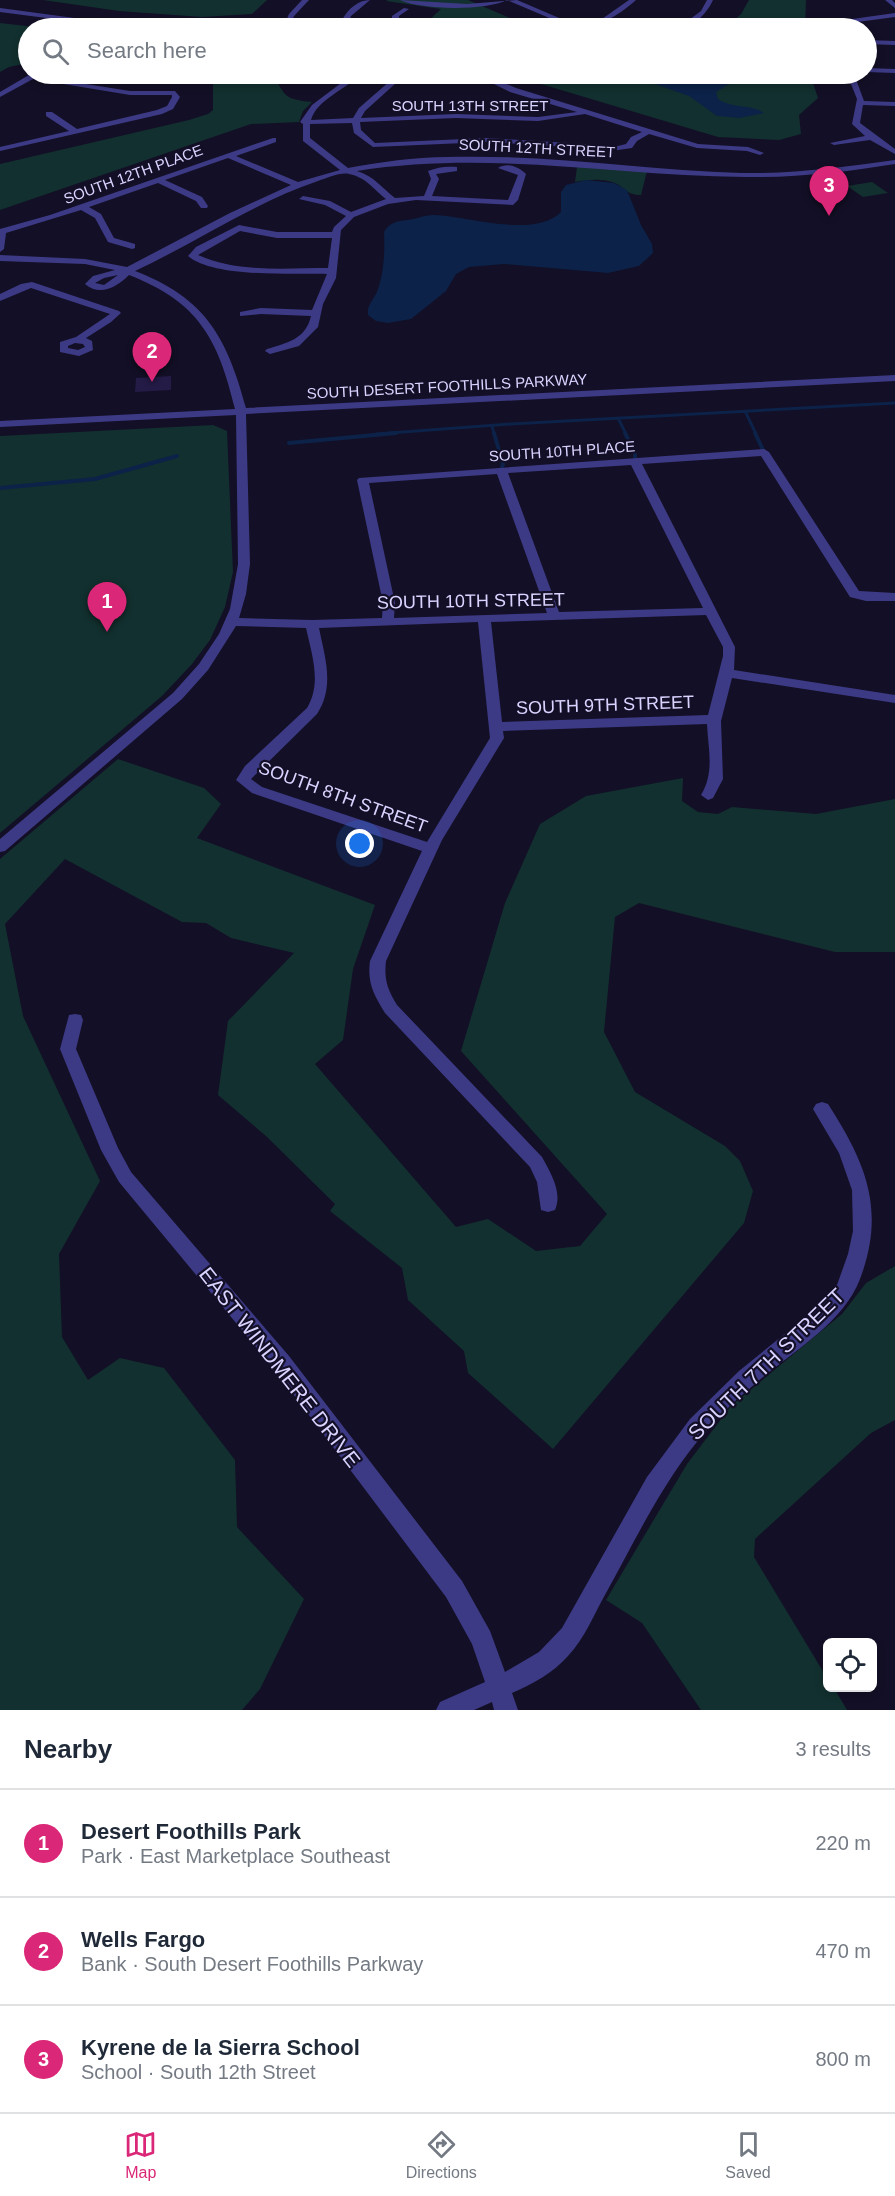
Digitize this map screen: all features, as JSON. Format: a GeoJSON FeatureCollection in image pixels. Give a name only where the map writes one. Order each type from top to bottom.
{"type":"FeatureCollection","features":[{"type":"Feature","properties":{"kind":"street"},"geometry":{"type":"LineString","coordinates":[[290,18],[294,10],[306,0]]}},
{"type":"Feature","properties":{"kind":"street"},"geometry":{"type":"LineString","coordinates":[[347,18],[367,0]]}},
{"type":"Feature","properties":{"kind":"street"},"geometry":{"type":"LineString","coordinates":[[403,0],[466,6],[504,0]]}},
{"type":"Feature","properties":{"kind":"street"},"geometry":{"type":"LineString","coordinates":[[510,0],[556,18]]}},
{"type":"Feature","properties":{"kind":"street"},"geometry":{"type":"LineString","coordinates":[[607,18],[632,0]]}},
{"type":"Feature","properties":{"kind":"street"},"geometry":{"type":"LineString","coordinates":[[695,18],[704,12],[710,0]]}},
{"type":"Feature","properties":{"kind":"street"},"geometry":{"type":"LineString","coordinates":[[888,0],[895,6]]}},
{"type":"Feature","properties":{"kind":"street"},"geometry":{"type":"LineString","coordinates":[[395,18],[398,12],[406,9]]}},
{"type":"Feature","properties":{"kind":"street"},"geometry":{"type":"LineString","coordinates":[[0,10],[60,18]]}},
{"type":"Feature","properties":{"kind":"street"},"geometry":{"type":"LineString","coordinates":[[877,19],[895,15]]}},
{"type":"Feature","properties":{"kind":"street"},"geometry":{"type":"LineString","coordinates":[[877,42],[895,43]]}},
{"type":"Feature","properties":{"kind":"street"},"geometry":{"type":"LineString","coordinates":[[877,70],[895,70]]}},
{"type":"Feature","properties":{"kind":"street"},"geometry":{"type":"LineString","coordinates":[[0,95],[20,84]]}},
{"type":"Feature","properties":{"kind":"street"},"geometry":{"type":"LineString","coordinates":[[0,149],[159,112],[170,107],[176,97],[175,93],[146,94],[74,84]]}},
{"type":"Feature","properties":{"kind":"street"},"geometry":{"type":"LineString","coordinates":[[343,84],[318,103],[305,120],[306,139],[346,170],[370,180],[389,201]]}},
{"type":"Feature","properties":{"kind":"street"},"geometry":{"type":"LineString","coordinates":[[391,84],[362,110],[356,120],[357,131],[373,145],[487,140],[618,148],[630,146],[634,139],[649,131]]}},
{"type":"Feature","properties":{"kind":"street"},"geometry":{"type":"LineString","coordinates":[[497,84],[697,146],[748,149],[757,150],[760,153],[752,156],[707,154],[700,153],[697,146]]}},
{"type":"Feature","properties":{"kind":"street"},"geometry":{"type":"LineString","coordinates":[[854,84],[861,99],[856,124],[871,137],[895,152]]}},
{"type":"Feature","properties":{"kind":"street"},"geometry":{"type":"LineString","coordinates":[[860,103],[895,104]]}},
{"type":"Feature","properties":{"kind":"street"},"geometry":{"type":"LineString","coordinates":[[442,106],[444,116]]}},
{"type":"Feature","properties":{"kind":"street","name":"SOUTH 13TH STREET"},"geometry":{"type":"LineString","coordinates":[[305,120],[444,116],[556,118],[585,112]]}},
{"type":"Feature","properties":{"kind":"street"},"geometry":{"type":"LineString","coordinates":[[49,114],[75,131]]}},
{"type":"Feature","properties":{"kind":"street"},"geometry":{"type":"LineString","coordinates":[[834,143],[871,137]]}},
{"type":"Feature","properties":{"kind":"street","name":"SOUTH 12TH PLACE"},"geometry":{"type":"LineString","coordinates":[[0,249],[2,231],[82,207],[227,154],[273,140]]}},
{"type":"Feature","properties":{"kind":"street"},"geometry":{"type":"LineString","coordinates":[[227,154],[296,184]]}},
{"type":"Feature","properties":{"kind":"street","name":"SOUTH 12TH STREET"},"geometry":{"type":"LineString","coordinates":[[74,298],[94,287],[90,282],[96,278],[128,270],[255,202],[296,184],[346,170],[410,161],[481,159],[724,174],[778,175],[831,172],[895,162]]}},
{"type":"Feature","properties":{"kind":"street"},"geometry":{"type":"LineString","coordinates":[[270,351],[296,344],[313,327],[318,304],[331,278],[337,229],[351,214],[389,201],[428,197],[510,202],[513,200],[522,174],[520,171],[509,168],[450,169],[431,173],[435,179],[428,197]]}},
{"type":"Feature","properties":{"kind":"street"},"geometry":{"type":"LineString","coordinates":[[346,170],[346,175],[355,183],[370,180]]}},
{"type":"Feature","properties":{"kind":"street"},"geometry":{"type":"LineString","coordinates":[[158,180],[199,199],[204,206]]}},
{"type":"Feature","properties":{"kind":"street"},"geometry":{"type":"LineString","coordinates":[[369,190],[389,201]]}},
{"type":"Feature","properties":{"kind":"street"},"geometry":{"type":"LineString","coordinates":[[303,199],[327,202],[351,214]]}},
{"type":"Feature","properties":{"kind":"street"},"geometry":{"type":"LineString","coordinates":[[82,207],[98,216],[111,240],[132,246]]}},
{"type":"Feature","properties":{"kind":"street"},"geometry":{"type":"LineString","coordinates":[[332,271],[243,268],[204,261],[192,256],[199,249],[239,228],[277,235],[336,235]]}},
{"type":"Feature","properties":{"kind":"street"},"geometry":{"type":"LineString","coordinates":[[0,258],[75,260],[128,270],[159,282],[186,300],[210,329],[235,377],[241,416],[244,564],[241,588],[232,622],[206,663],[177,697],[0,847]]}},
{"type":"Feature","properties":{"kind":"street"},"geometry":{"type":"LineString","coordinates":[[0,298],[29,285],[116,313],[106,322],[82,335],[79,340]]}},
{"type":"Feature","properties":{"kind":"street"},"geometry":{"type":"LineString","coordinates":[[243,314],[261,311],[316,313]]}},
{"type":"Feature","properties":{"kind":"street","name":"SOUTH DESERT FOOTHILLS PARKWAY"},"geometry":{"type":"LineString","coordinates":[[789,388],[895,378]]}},
{"type":"Feature","properties":{"kind":"street","name":"SOUTH DESERT FOOTHILLS PARKWAY"},"geometry":{"type":"LineString","coordinates":[[0,432],[241,416],[789,388],[895,387]]}},
{"type":"Feature","properties":{"kind":"street","name":"SOUTH DESERT FOOTHILLS PARKWAY"},"geometry":{"type":"LineString","coordinates":[[0,424],[241,416]]}},
{"type":"Feature","properties":{"kind":"street","name":"SOUTH 10TH PLACE"},"geometry":{"type":"LineString","coordinates":[[388,620],[389,603],[363,480],[764,452],[854,594],[866,597],[895,597]]}},
{"type":"Feature","properties":{"kind":"street"},"geometry":{"type":"LineString","coordinates":[[635,461],[729,647],[731,659],[714,719],[717,776],[714,788],[708,795]]}},
{"type":"Feature","properties":{"kind":"street"},"geometry":{"type":"LineString","coordinates":[[501,470],[555,617]]}},
{"type":"Feature","properties":{"kind":"street","name":"SOUTH 10TH STREET"},"geometry":{"type":"LineString","coordinates":[[232,622],[312,624],[711,611]]}},
{"type":"Feature","properties":{"kind":"street"},"geometry":{"type":"LineString","coordinates":[[484,619],[497,738],[431,849],[378,961],[376,975],[379,990],[391,1009],[536,1162],[546,1182],[548,1204]]}},
{"type":"Feature","properties":{"kind":"street","name":"SOUTH 8TH STREET"},"geometry":{"type":"LineString","coordinates":[[312,624],[322,674],[323,692],[320,701],[250,769],[243,780],[257,790],[431,849]]}},
{"type":"Feature","properties":{"kind":"street"},"geometry":{"type":"LineString","coordinates":[[726,673],[895,699]]}},
{"type":"Feature","properties":{"kind":"street","name":"SOUTH 9TH STREET"},"geometry":{"type":"LineString","coordinates":[[497,727],[714,719]]}},
{"type":"Feature","properties":{"kind":"street","name":"EAST WINDMERE DRIVE"},"geometry":{"type":"LineString","coordinates":[[75,1020],[68,1049],[125,1178],[282,1363],[454,1589],[482,1639],[506,1710]]}},
{"type":"Feature","properties":{"kind":"street","name":"SOUTH 7TH STREET"},"geometry":{"type":"LineString","coordinates":[[448,1710],[498,1688],[545,1663],[561,1648],[575,1629],[590,1598],[665,1471],[697,1427],[744,1380],[831,1305],[850,1281],[861,1241],[862,1192],[853,1162],[822,1109]]}},
{"type":"Feature","properties":{"kind":"green space"},"geometry":{"type":"Polygon","coordinates":[[[43,0],[267,0],[252,14],[202,17],[119,11],[43,0]]]}},
{"type":"Feature","properties":{"kind":"green space"},"geometry":{"type":"Polygon","coordinates":[[[468,0],[510,18],[431,18],[441,9],[386,1],[468,0]]]}},
{"type":"Feature","properties":{"kind":"green space"},"geometry":{"type":"Polygon","coordinates":[[[749,0],[806,0],[805,18],[737,18],[749,0]]]}},
{"type":"Feature","properties":{"kind":"green space"},"geometry":{"type":"Polygon","coordinates":[[[0,23],[18,25],[18,65],[0,72],[0,23]]]}},
{"type":"Feature","properties":{"kind":"green space"},"geometry":{"type":"Polygon","coordinates":[[[213,84],[278,84],[287,96],[312,102],[303,111],[299,122],[251,124],[0,210],[0,164],[189,120],[213,110],[213,84]]]}},
{"type":"Feature","properties":{"kind":"green space"},"geometry":{"type":"Polygon","coordinates":[[[541,84],[813,84],[818,98],[799,115],[801,134],[779,140],[718,137],[541,84]]]}},
{"type":"Feature","properties":{"kind":"green space"},"geometry":{"type":"Polygon","coordinates":[[[577,167],[647,171],[641,195],[636,195],[610,181],[575,182],[577,167]]]}},
{"type":"Feature","properties":{"kind":"green space"},"geometry":{"type":"Polygon","coordinates":[[[872,182],[888,193],[863,197],[847,186],[872,182]]]}},
{"type":"Feature","properties":{"kind":"green space"},"geometry":{"type":"Polygon","coordinates":[[[213,425],[227,431],[233,572],[225,607],[210,640],[192,664],[162,696],[0,833],[0,436],[213,425]]]}},
{"type":"Feature","properties":{"kind":"green space"},"geometry":{"type":"Polygon","coordinates":[[[118,759],[204,788],[221,804],[197,838],[375,905],[353,969],[343,1040],[315,1064],[456,1227],[488,1219],[536,1251],[580,1246],[607,1214],[461,1051],[505,903],[540,824],[586,796],[683,778],[682,801],[698,812],[718,814],[732,807],[816,814],[895,799],[895,952],[835,952],[639,903],[615,917],[604,1032],[635,1092],[725,1146],[740,1161],[753,1191],[744,1223],[553,1449],[468,1373],[464,1351],[408,1300],[402,1268],[330,1211],[335,1204],[267,1137],[218,1095],[228,1021],[294,953],[231,938],[206,923],[182,922],[65,859],[5,924],[23,1016],[100,1181],[59,1254],[62,1337],[88,1380],[120,1358],[164,1368],[235,1460],[237,1527],[304,1599],[260,1689],[242,1710],[0,1710],[0,859],[118,759]]]}},
{"type":"Feature","properties":{"kind":"green space"},"geometry":{"type":"Polygon","coordinates":[[[895,1266],[895,1420],[871,1433],[755,1539],[754,1557],[823,1671],[823,1692],[836,1692],[847,1710],[701,1710],[642,1623],[606,1600],[687,1464],[731,1406],[842,1314],[866,1283],[895,1266]]]}},
{"type":"Feature","properties":{"kind":"water"},"geometry":{"type":"Polygon","coordinates":[[[655,84],[729,84],[716,92],[718,99],[729,104],[754,108],[764,113],[740,118],[717,116],[689,96],[655,84]]]}},
{"type":"Feature","properties":{"kind":"water"},"geometry":{"type":"Polygon","coordinates":[[[586,180],[614,183],[627,190],[641,225],[652,244],[653,253],[639,266],[608,273],[504,264],[469,267],[456,274],[446,291],[411,319],[388,323],[376,321],[368,315],[368,308],[377,293],[382,275],[384,232],[391,225],[400,221],[434,215],[500,224],[535,224],[549,220],[561,212],[561,192],[566,185],[586,180]]]}},
{"type":"Feature","properties":{"kind":"building"},"geometry":{"type":"Polygon","coordinates":[[[171,376],[171,390],[135,392],[136,378],[171,376]]]}},
{"type":"Feature","properties":{"kind":"waterway"},"geometry":{"type":"LineString","coordinates":[[745,411],[895,403]]}},
{"type":"Feature","properties":{"kind":"waterway"},"geometry":{"type":"LineString","coordinates":[[618,418],[745,411]]}},
{"type":"Feature","properties":{"kind":"waterway"},"geometry":{"type":"LineString","coordinates":[[745,411],[756,434]]}},
{"type":"Feature","properties":{"kind":"waterway"},"geometry":{"type":"LineString","coordinates":[[376,434],[618,418]]}},
{"type":"Feature","properties":{"kind":"waterway"},"geometry":{"type":"LineString","coordinates":[[618,418],[626,434]]}},
{"type":"Feature","properties":{"kind":"waterway"},"geometry":{"type":"LineString","coordinates":[[492,426],[494,434]]}},
{"type":"Feature","properties":{"kind":"waterway"},"geometry":{"type":"LineString","coordinates":[[289,443],[396,433]]}},
{"type":"Feature","properties":{"kind":"waterway"},"geometry":{"type":"LineString","coordinates":[[494,433],[503,464],[501,470]]}},
{"type":"Feature","properties":{"kind":"waterway"},"geometry":{"type":"LineString","coordinates":[[625,433],[635,453],[635,461]]}},
{"type":"Feature","properties":{"kind":"waterway"},"geometry":{"type":"LineString","coordinates":[[755,433],[764,452]]}},
{"type":"Feature","properties":{"kind":"waterway"},"geometry":{"type":"LineString","coordinates":[[0,488],[95,479],[177,456]]}},
{"type":"Feature","properties":{"kind":"place","name":"Kyrene de la Sierra School"},"geometry":{"type":"Point","coordinates":[829,216]}},
{"type":"Feature","properties":{"kind":"place","name":"Wells Fargo"},"geometry":{"type":"Point","coordinates":[152,382]}},
{"type":"Feature","properties":{"kind":"place","name":"Desert Foothills Park"},"geometry":{"type":"Point","coordinates":[107,632]}}]}
